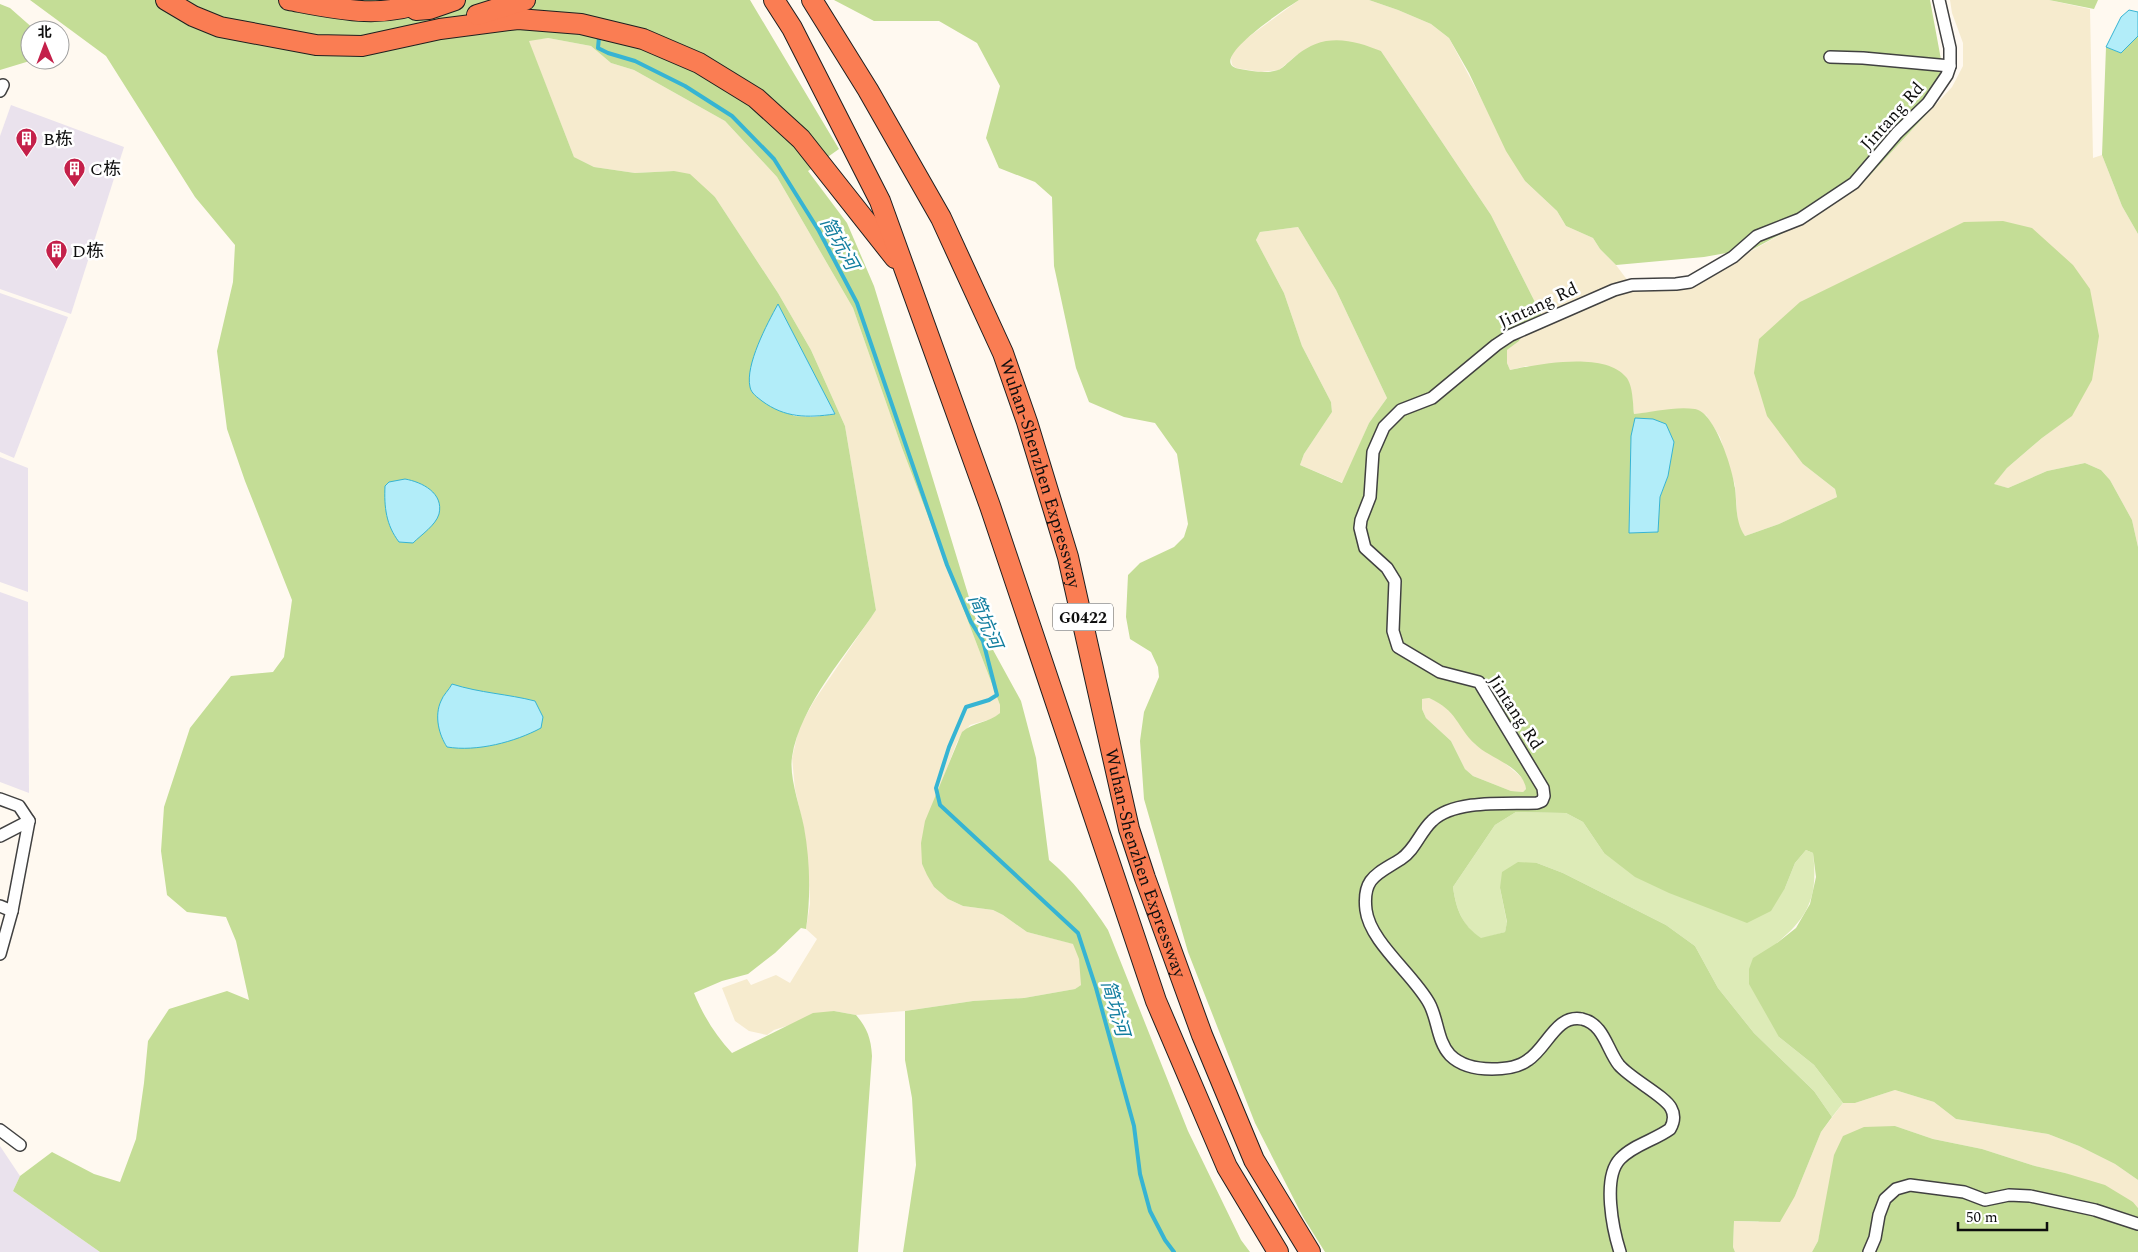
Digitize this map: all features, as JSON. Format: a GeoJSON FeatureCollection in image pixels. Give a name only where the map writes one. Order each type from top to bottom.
{"type":"FeatureCollection","features":[{"type":"Feature","properties":{"kind":"highway"},"geometry":{"type":"LineString","coordinates":[[166,0],[192,16],[220,27],[316,45],[362,46],[440,29],[518,19],[581,24],[643,40],[699,63],[756,98],[801,139],[908,276]]}},
{"type":"Feature","properties":{"kind":"highway"},"geometry":{"type":"LineString","coordinates":[[289,0],[372,13],[429,9],[455,0]]}},
{"type":"Feature","properties":{"kind":"highway"},"geometry":{"type":"LineString","coordinates":[[372,13],[400,9],[429,0]]}},
{"type":"Feature","properties":{"kind":"highway"},"geometry":{"type":"LineString","coordinates":[[440,29],[467,18],[525,0]]}},
{"type":"Feature","properties":{"kind":"highway","name":"Wuhan-Shenzhen Expressway"},"geometry":{"type":"LineString","coordinates":[[774,0],[792,28],[880,201],[993,515],[1156,1000],[1227,1167],[1278,1252]]}},
{"type":"Feature","properties":{"kind":"highway","name":"Wuhan-Shenzhen Expressway"},"geometry":{"type":"LineString","coordinates":[[812,0],[868,90],[941,218],[1003,353],[1027,422],[1068,556],[1129,829],[1145,878],[1202,1035],[1254,1160],[1291,1224],[1310,1252]]}},
{"type":"Feature","properties":{"kind":"highway"},"geometry":{"type":"LineString","coordinates":[[828,0],[868,90]]}},
{"type":"Feature","properties":{"kind":"street","name":"Jintang Rd"},"geometry":{"type":"LineString","coordinates":[[1620,1252],[1613,1224],[1611,1203],[1615,1166],[1621,1158],[1670,1129],[1674,1116],[1668,1104],[1626,1073],[1613,1057],[1601,1034],[1591,1023],[1584,1020],[1570,1019],[1563,1022],[1536,1055],[1527,1062],[1492,1069],[1468,1066],[1460,1062],[1450,1054],[1442,1042],[1429,1002],[1376,934],[1366,913],[1366,891],[1374,876],[1407,854],[1427,826],[1438,816],[1453,809],[1466,807],[1501,803],[1537,803],[1544,796],[1543,788],[1479,682],[1440,672],[1403,651],[1395,643],[1393,625],[1394,581],[1387,568],[1365,548],[1360,535],[1361,520],[1371,489],[1373,452],[1384,426],[1394,415],[1401,410],[1432,398],[1510,334],[1614,290],[1632,285],[1690,282],[1733,257],[1757,236],[1800,219],[1847,188],[1860,176],[1897,133],[1928,103],[1943,84],[1950,66],[1950,48],[1939,0]]}},
{"type":"Feature","properties":{"kind":"street"},"geometry":{"type":"LineString","coordinates":[[1830,57],[1950,66]]}},
{"type":"Feature","properties":{"kind":"street"},"geometry":{"type":"LineString","coordinates":[[0,799],[20,806],[29,821],[12,911],[0,954]]}},
{"type":"Feature","properties":{"kind":"street"},"geometry":{"type":"LineString","coordinates":[[0,836],[29,821]]}},
{"type":"Feature","properties":{"kind":"street"},"geometry":{"type":"LineString","coordinates":[[0,906],[12,911]]}},
{"type":"Feature","properties":{"kind":"street"},"geometry":{"type":"LineString","coordinates":[[0,1130],[20,1145]]}},
{"type":"Feature","properties":{"kind":"street"},"geometry":{"type":"LineString","coordinates":[[1869,1252],[1875,1238],[1879,1215],[1885,1199],[1896,1189],[1910,1185],[1964,1192],[1985,1200],[2009,1195],[2030,1196],[2095,1210],[2138,1224]]}},
{"type":"Feature","properties":{"kind":"shaded area"},"geometry":{"type":"Polygon","coordinates":[[[1299,0],[1369,0],[1431,24],[1449,38],[1525,181],[1557,211],[1566,226],[1593,238],[1634,289],[1692,284],[1805,221],[1860,186],[1952,87],[1963,66],[1963,43],[1952,13],[1950,0],[2049,0],[2090,9],[2093,158],[2102,155],[2122,206],[2138,234],[2138,547],[2132,520],[2110,480],[2101,470],[2085,463],[2047,471],[2008,488],[1993,484],[2007,468],[2072,415],[1803,464],[1835,489],[1837,497],[1779,524],[1745,536],[1738,527],[1735,485],[1720,437],[1706,415],[1680,409],[1634,414],[1632,395],[1527,366],[1510,370],[1507,363],[1507,350],[1519,341],[1524,332],[1541,314],[1491,215],[1381,51],[1298,54],[1279,70],[1261,72],[1236,68],[1232,65],[1232,52],[1243,41],[1299,0]]]}},
{"type":"Feature","properties":{"kind":"shaded area"},"geometry":{"type":"Polygon","coordinates":[[[548,38],[591,46],[611,63],[634,70],[725,121],[777,177],[853,308],[902,448],[1000,705],[1000,713],[995,718],[970,725],[957,742],[941,784],[922,864],[934,887],[948,899],[963,906],[993,910],[1027,932],[1074,944],[1080,959],[1081,974],[1081,985],[1075,989],[1024,998],[973,1001],[905,1011],[856,1015],[834,1011],[774,1030],[767,1035],[749,1031],[735,1021],[722,988],[747,979],[751,985],[776,975],[790,983],[817,939],[806,929],[810,904],[809,877],[804,829],[795,789],[792,758],[799,728],[814,701],[876,610],[845,426],[811,350],[778,293],[715,197],[674,171],[635,173],[594,167],[574,157],[528,40],[548,38]]]}},
{"type":"Feature","properties":{"kind":"shaded area"},"geometry":{"type":"Polygon","coordinates":[[[11,105],[124,147],[71,314],[0,289],[0,136],[11,105]]]}},
{"type":"Feature","properties":{"kind":"shaded area"},"geometry":{"type":"Polygon","coordinates":[[[1298,227],[1336,290],[1387,398],[1369,423],[1343,483],[1300,465],[1304,454],[1332,412],[1331,402],[1302,346],[1284,293],[1256,240],[1260,232],[1298,227]]]}},
{"type":"Feature","properties":{"kind":"shaded area"},"geometry":{"type":"Polygon","coordinates":[[[0,293],[68,317],[14,458],[0,452],[0,293]]]}},
{"type":"Feature","properties":{"kind":"shaded area"},"geometry":{"type":"Polygon","coordinates":[[[0,457],[28,468],[28,592],[0,582],[0,457]]]}},
{"type":"Feature","properties":{"kind":"shaded area"},"geometry":{"type":"Polygon","coordinates":[[[0,592],[28,602],[29,793],[0,782],[0,592]]]}},
{"type":"Feature","properties":{"kind":"shaded area"},"geometry":{"type":"Polygon","coordinates":[[[1429,698],[1442,704],[1457,718],[1475,744],[1500,759],[1520,776],[1525,782],[1526,789],[1523,792],[1511,791],[1473,776],[1465,769],[1451,741],[1426,718],[1422,709],[1421,699],[1429,698]]]}},
{"type":"Feature","properties":{"kind":"shaded area"},"geometry":{"type":"Polygon","coordinates":[[[1895,1090],[1934,1102],[1956,1119],[2048,1134],[2079,1146],[2115,1164],[2138,1180],[2138,1208],[2133,1202],[2065,1173],[2035,1166],[1982,1149],[1933,1139],[1895,1126],[1827,1199],[1818,1241],[1812,1252],[1735,1252],[1733,1247],[1734,1221],[1758,1222],[1795,1196],[1821,1132],[1843,1103],[1855,1103],[1895,1090]]]}},
{"type":"Feature","properties":{"kind":"shaded area"},"geometry":{"type":"Polygon","coordinates":[[[0,1146],[20,1176],[13,1191],[100,1252],[0,1252],[0,1146]]]}},
{"type":"Feature","properties":{"kind":"green space"},"geometry":{"type":"Polygon","coordinates":[[[30,0],[750,0],[839,149],[808,171],[847,223],[874,286],[975,617],[1021,701],[1036,758],[1049,860],[1081,893],[1108,930],[1188,1131],[1241,1240],[1250,1252],[903,1252],[916,1165],[912,1098],[905,1060],[905,1011],[973,1001],[1024,998],[1075,989],[1081,985],[1079,959],[1073,944],[1027,932],[993,910],[963,906],[948,899],[934,887],[922,864],[921,843],[925,821],[962,732],[971,726],[996,716],[1000,713],[1000,705],[902,448],[853,308],[777,177],[725,121],[634,70],[611,63],[591,46],[548,38],[529,41],[574,157],[594,167],[635,173],[674,171],[690,174],[715,197],[778,293],[811,350],[845,426],[876,610],[826,680],[815,699],[797,738],[792,757],[793,783],[808,852],[809,891],[806,929],[801,928],[775,953],[748,974],[722,981],[694,993],[710,1024],[732,1053],[813,1013],[834,1011],[856,1015],[863,1024],[871,1044],[872,1056],[858,1252],[100,1252],[13,1191],[20,1176],[52,1152],[94,1174],[120,1182],[136,1139],[148,1041],[169,1009],[227,991],[249,1000],[236,941],[226,917],[187,912],[167,895],[161,851],[164,807],[190,728],[231,676],[273,672],[284,657],[292,600],[245,481],[227,429],[217,351],[233,282],[235,245],[195,197],[106,56],[70,29],[70,20],[57,20],[30,0]],[[778,305],[761,339],[749,377],[794,416],[813,417],[835,414],[778,305]]]}},
{"type":"Feature","properties":{"kind":"green space"},"geometry":{"type":"Polygon","coordinates":[[[834,0],[1299,0],[1267,22],[1239,46],[1232,56],[1231,65],[1249,71],[1273,71],[1281,69],[1298,54],[1311,46],[1333,40],[1354,42],[1381,51],[1491,215],[1541,314],[1538,327],[1524,332],[1519,341],[1507,350],[1507,363],[1510,370],[1553,363],[1587,362],[1603,364],[1616,369],[1628,380],[1634,414],[1680,408],[1695,409],[1702,413],[1716,431],[1727,456],[1734,480],[1738,519],[1745,536],[1779,524],[1837,497],[1835,489],[1803,464],[1767,416],[1754,373],[1759,339],[1800,302],[1964,222],[2003,221],[2032,228],[2073,265],[2090,289],[2099,336],[2092,380],[2072,416],[2042,438],[2007,468],[1994,484],[2008,488],[2047,471],[2085,463],[2101,470],[2110,480],[2132,520],[2138,547],[2138,1180],[2115,1164],[2079,1146],[2048,1134],[1956,1119],[1934,1102],[1895,1090],[1855,1103],[1843,1103],[1814,1065],[1779,1037],[1749,984],[1749,969],[1753,958],[1796,928],[1810,904],[1816,877],[1813,853],[1806,850],[1795,863],[1785,888],[1771,911],[1747,923],[1669,893],[1635,877],[1604,853],[1583,822],[1566,813],[1516,812],[1495,825],[1453,887],[1461,916],[1474,933],[1481,938],[1505,932],[1507,922],[1500,888],[1502,872],[1518,862],[1537,863],[1563,873],[1666,925],[1695,946],[1718,988],[1754,1033],[1814,1091],[1832,1117],[1821,1132],[1795,1196],[1780,1222],[1734,1221],[1733,1247],[1735,1252],[1325,1252],[1303,1217],[1255,1123],[1188,952],[1144,799],[1140,741],[1144,712],[1159,677],[1158,667],[1151,652],[1130,639],[1126,617],[1128,575],[1140,563],[1174,547],[1184,537],[1188,524],[1177,454],[1155,423],[1124,417],[1089,402],[1076,368],[1054,266],[1052,197],[1035,182],[999,168],[986,138],[1000,86],[977,43],[939,21],[874,21],[834,0]],[[1298,227],[1260,232],[1256,240],[1284,293],[1302,346],[1331,402],[1332,412],[1304,454],[1300,465],[1342,483],[1369,423],[1387,398],[1336,290],[1298,227]],[[1631,436],[1629,533],[1657,532],[1660,497],[1668,476],[1631,436]],[[1429,698],[1422,699],[1422,709],[1426,718],[1451,741],[1465,769],[1473,776],[1511,791],[1523,792],[1526,789],[1524,781],[1519,774],[1475,744],[1446,708],[1429,698]]]}},
{"type":"Feature","properties":{"kind":"green space"},"geometry":{"type":"Polygon","coordinates":[[[1369,0],[1930,0],[1942,65],[1939,78],[1931,96],[1935,105],[1860,186],[1805,221],[1737,258],[1732,252],[1704,257],[1616,265],[1600,249],[1593,238],[1566,226],[1557,211],[1525,181],[1506,151],[1469,73],[1449,38],[1431,24],[1369,0]]]}},
{"type":"Feature","properties":{"kind":"green space"},"geometry":{"type":"Polygon","coordinates":[[[2049,0],[2098,0],[2094,9],[2049,0]]]}},
{"type":"Feature","properties":{"kind":"green space"},"geometry":{"type":"Polygon","coordinates":[[[0,4],[10,8],[24,20],[20,20],[20,64],[0,70],[0,4]]]}},
{"type":"Feature","properties":{"kind":"green space"},"geometry":{"type":"Polygon","coordinates":[[[2138,36],[2138,234],[2122,206],[2102,155],[2106,47],[2121,53],[2138,36]]]}},
{"type":"Feature","properties":{"kind":"green space"},"geometry":{"type":"Polygon","coordinates":[[[1516,812],[1566,813],[1583,822],[1604,853],[1785,888],[1795,863],[1806,850],[1813,853],[1814,881],[1813,893],[1809,904],[1797,923],[1777,943],[1779,1037],[1814,1065],[1843,1103],[1832,1117],[1814,1091],[1754,1033],[1718,988],[1695,946],[1666,925],[1563,873],[1537,863],[1500,888],[1507,923],[1505,932],[1481,939],[1474,934],[1461,916],[1453,887],[1495,825],[1516,812]]]}},
{"type":"Feature","properties":{"kind":"green space"},"geometry":{"type":"Polygon","coordinates":[[[1895,1126],[1933,1139],[1982,1149],[2105,1185],[2133,1202],[2138,1208],[2138,1252],[1812,1252],[1818,1241],[1834,1155],[1843,1136],[1864,1127],[1895,1126]]]}},
{"type":"Feature","properties":{"kind":"water"},"geometry":{"type":"Polygon","coordinates":[[[2129,10],[2138,12],[2138,36],[2121,53],[2106,47],[2121,17],[2129,10]]]}},
{"type":"Feature","properties":{"kind":"water"},"geometry":{"type":"Polygon","coordinates":[[[778,304],[835,414],[806,416],[788,414],[771,407],[754,395],[750,387],[749,378],[754,356],[778,304]]]}},
{"type":"Feature","properties":{"kind":"water"},"geometry":{"type":"Polygon","coordinates":[[[1635,418],[1653,419],[1666,424],[1674,442],[1668,476],[1660,497],[1658,532],[1629,533],[1631,436],[1635,418]]]}},
{"type":"Feature","properties":{"kind":"water"},"geometry":{"type":"Polygon","coordinates":[[[405,479],[425,486],[435,494],[440,507],[435,522],[413,543],[399,542],[395,536],[389,522],[385,501],[385,486],[389,482],[405,479]]]}},
{"type":"Feature","properties":{"kind":"water"},"geometry":{"type":"Polygon","coordinates":[[[452,684],[535,701],[543,717],[541,728],[520,738],[496,745],[471,748],[447,747],[440,731],[438,713],[442,699],[452,684]]]}},
{"type":"Feature","properties":{"kind":"waterway","name":"简坑河"},"geometry":{"type":"LineString","coordinates":[[599,37],[598,48],[635,61],[685,86],[732,116],[774,159],[819,231],[857,303],[947,565],[971,622],[983,641],[997,695],[989,700],[966,707],[949,747],[936,788],[940,805],[1078,933],[1096,988],[1134,1126],[1140,1174],[1150,1211],[1165,1240],[1174,1252]]}},
{"type":"Feature","properties":{"kind":"place","name":"B栋"},"geometry":{"type":"Point","coordinates":[27,158]}},
{"type":"Feature","properties":{"kind":"place","name":"C栋"},"geometry":{"type":"Point","coordinates":[74,188]}},
{"type":"Feature","properties":{"kind":"place","name":"D栋"},"geometry":{"type":"Point","coordinates":[56,270]}}]}
